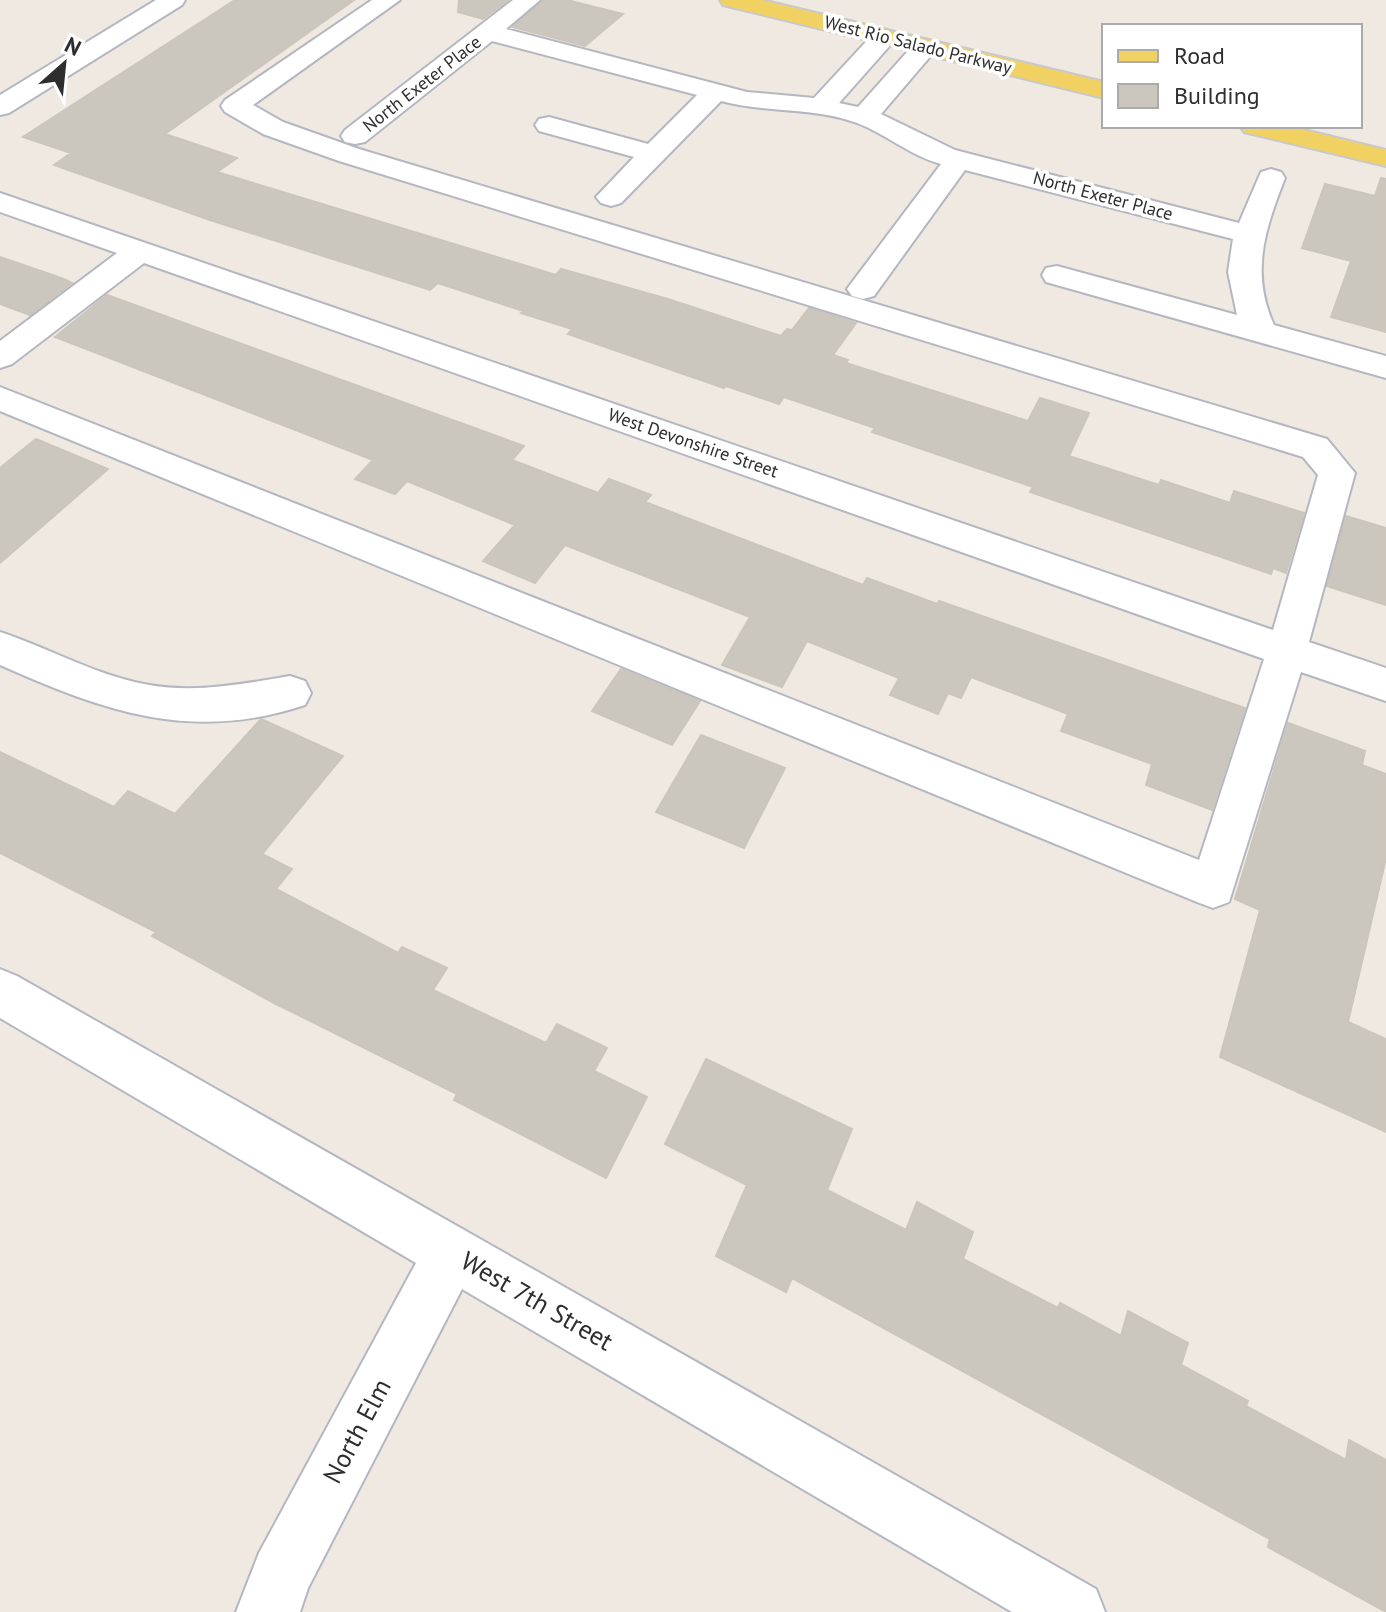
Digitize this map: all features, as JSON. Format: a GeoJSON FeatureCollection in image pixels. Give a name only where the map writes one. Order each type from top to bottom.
{"type":"FeatureCollection","features":[{"type":"Feature","properties":{"kind":"main road","name":"West Rio Salado Parkway"},"geometry":{"type":"LineString","coordinates":[[732,0],[1102,90]]}},
{"type":"Feature","properties":{"kind":"main road"},"geometry":{"type":"LineString","coordinates":[[1262,128],[1386,158]]}},
{"type":"Feature","properties":{"kind":"street"},"geometry":{"type":"LineString","coordinates":[[0,107],[173,0]]}},
{"type":"Feature","properties":{"kind":"street"},"geometry":{"type":"LineString","coordinates":[[0,398],[1213,887],[1287,650],[1337,473],[1315,448],[349,155],[273,128],[234,106],[388,0]]}},
{"type":"Feature","properties":{"kind":"street","name":"North Exeter Place"},"geometry":{"type":"LineString","coordinates":[[355,136],[528,0]]}},
{"type":"Feature","properties":{"kind":"street","name":"North Exeter Place"},"geometry":{"type":"LineString","coordinates":[[488,32],[746,100],[821,107],[864,116],[912,142],[959,159],[1248,234]]}},
{"type":"Feature","properties":{"kind":"street"},"geometry":{"type":"LineString","coordinates":[[821,107],[884,37]]}},
{"type":"Feature","properties":{"kind":"street"},"geometry":{"type":"LineString","coordinates":[[864,116],[925,47]]}},
{"type":"Feature","properties":{"kind":"street"},"geometry":{"type":"LineString","coordinates":[[611,197],[715,92]]}},
{"type":"Feature","properties":{"kind":"street"},"geometry":{"type":"LineString","coordinates":[[549,125],[654,154]]}},
{"type":"Feature","properties":{"kind":"street"},"geometry":{"type":"LineString","coordinates":[[863,289],[959,159]]}},
{"type":"Feature","properties":{"kind":"street"},"geometry":{"type":"LineString","coordinates":[[1261,332],[1250,307],[1242,271],[1248,234],[1271,178]]}},
{"type":"Feature","properties":{"kind":"street","name":"West Devonshire Street"},"geometry":{"type":"LineString","coordinates":[[0,202],[1386,685]]}},
{"type":"Feature","properties":{"kind":"street"},"geometry":{"type":"LineString","coordinates":[[0,357],[140,251]]}},
{"type":"Feature","properties":{"kind":"street"},"geometry":{"type":"LineString","coordinates":[[1057,275],[1386,367]]}},
{"type":"Feature","properties":{"kind":"street"},"geometry":{"type":"LineString","coordinates":[[0,648],[73,680],[146,702],[213,705],[290,693]]}},
{"type":"Feature","properties":{"kind":"street","name":"West 7th Street"},"geometry":{"type":"LineString","coordinates":[[0,992],[1073,1612]]}},
{"type":"Feature","properties":{"kind":"street","name":"North Elm"},"geometry":{"type":"LineString","coordinates":[[268,1612],[281,1575],[452,1252]]}},
{"type":"Feature","properties":{"kind":"building"},"geometry":{"type":"Polygon","coordinates":[[[235,0],[354,0],[165,134],[237,158],[217,172],[556,275],[561,269],[668,299],[781,336],[787,329],[792,330],[809,308],[856,323],[833,355],[848,360],[846,363],[1028,421],[1040,398],[1089,413],[1069,456],[1159,485],[1161,480],[1230,503],[1234,491],[1304,513],[1286,573],[1273,568],[1271,574],[1030,492],[1033,487],[872,432],[875,428],[784,397],[779,404],[726,386],[724,388],[568,334],[572,329],[438,283],[430,290],[210,220],[54,165],[71,153],[23,137],[235,0]]]}},
{"type":"Feature","properties":{"kind":"building"},"geometry":{"type":"Polygon","coordinates":[[[459,0],[508,0],[483,19],[458,12],[459,0]]]}},
{"type":"Feature","properties":{"kind":"building"},"geometry":{"type":"Polygon","coordinates":[[[543,0],[567,0],[623,14],[585,46],[513,27],[543,0]]]}},
{"type":"Feature","properties":{"kind":"building"},"geometry":{"type":"Polygon","coordinates":[[[1381,178],[1386,179],[1386,332],[1331,317],[1351,261],[1302,248],[1325,184],[1375,196],[1381,178]]]}},
{"type":"Feature","properties":{"kind":"building"},"geometry":{"type":"Polygon","coordinates":[[[0,257],[72,283],[30,315],[0,304],[0,257]]]}},
{"type":"Feature","properties":{"kind":"building"},"geometry":{"type":"Polygon","coordinates":[[[107,295],[524,446],[512,460],[598,493],[609,479],[651,495],[645,502],[863,585],[867,578],[937,604],[939,601],[1245,708],[1212,810],[1146,785],[1152,764],[1061,731],[1068,714],[971,677],[961,698],[948,693],[938,714],[890,695],[899,678],[807,641],[782,687],[722,665],[750,617],[565,545],[535,583],[483,561],[515,525],[407,481],[395,494],[355,479],[373,460],[55,337],[107,295]]]}},
{"type":"Feature","properties":{"kind":"building"},"geometry":{"type":"Polygon","coordinates":[[[36,439],[108,469],[0,563],[0,468],[36,439]]]}},
{"type":"Feature","properties":{"kind":"building"},"geometry":{"type":"Polygon","coordinates":[[[1346,516],[1386,528],[1386,605],[1327,586],[1346,516]]]}},
{"type":"Feature","properties":{"kind":"building"},"geometry":{"type":"Polygon","coordinates":[[[621,669],[700,701],[672,745],[592,711],[621,669]]]}},
{"type":"Feature","properties":{"kind":"building"},"geometry":{"type":"Polygon","coordinates":[[[261,719],[343,756],[262,854],[292,869],[276,889],[398,953],[402,947],[447,968],[433,990],[546,1043],[557,1024],[607,1048],[594,1071],[647,1097],[606,1178],[454,1100],[457,1094],[274,1003],[152,936],[156,932],[0,853],[0,752],[114,807],[128,791],[175,814],[261,719]]]}},
{"type":"Feature","properties":{"kind":"building"},"geometry":{"type":"Polygon","coordinates":[[[1288,723],[1365,751],[1362,765],[1386,774],[1386,858],[1348,1022],[1386,1039],[1386,1132],[1220,1057],[1260,910],[1235,899],[1288,723]]]}},
{"type":"Feature","properties":{"kind":"building"},"geometry":{"type":"Polygon","coordinates":[[[701,735],[785,768],[744,848],[656,812],[701,735]]]}},
{"type":"Feature","properties":{"kind":"building"},"geometry":{"type":"Polygon","coordinates":[[[706,1059],[852,1129],[827,1190],[906,1230],[917,1202],[973,1232],[963,1259],[1058,1308],[1060,1303],[1121,1336],[1128,1311],[1188,1343],[1181,1365],[1248,1401],[1246,1406],[1346,1460],[1349,1440],[1386,1460],[1386,1612],[1268,1547],[1270,1539],[792,1278],[786,1292],[716,1256],[747,1185],[665,1144],[706,1059]]]}}]}
